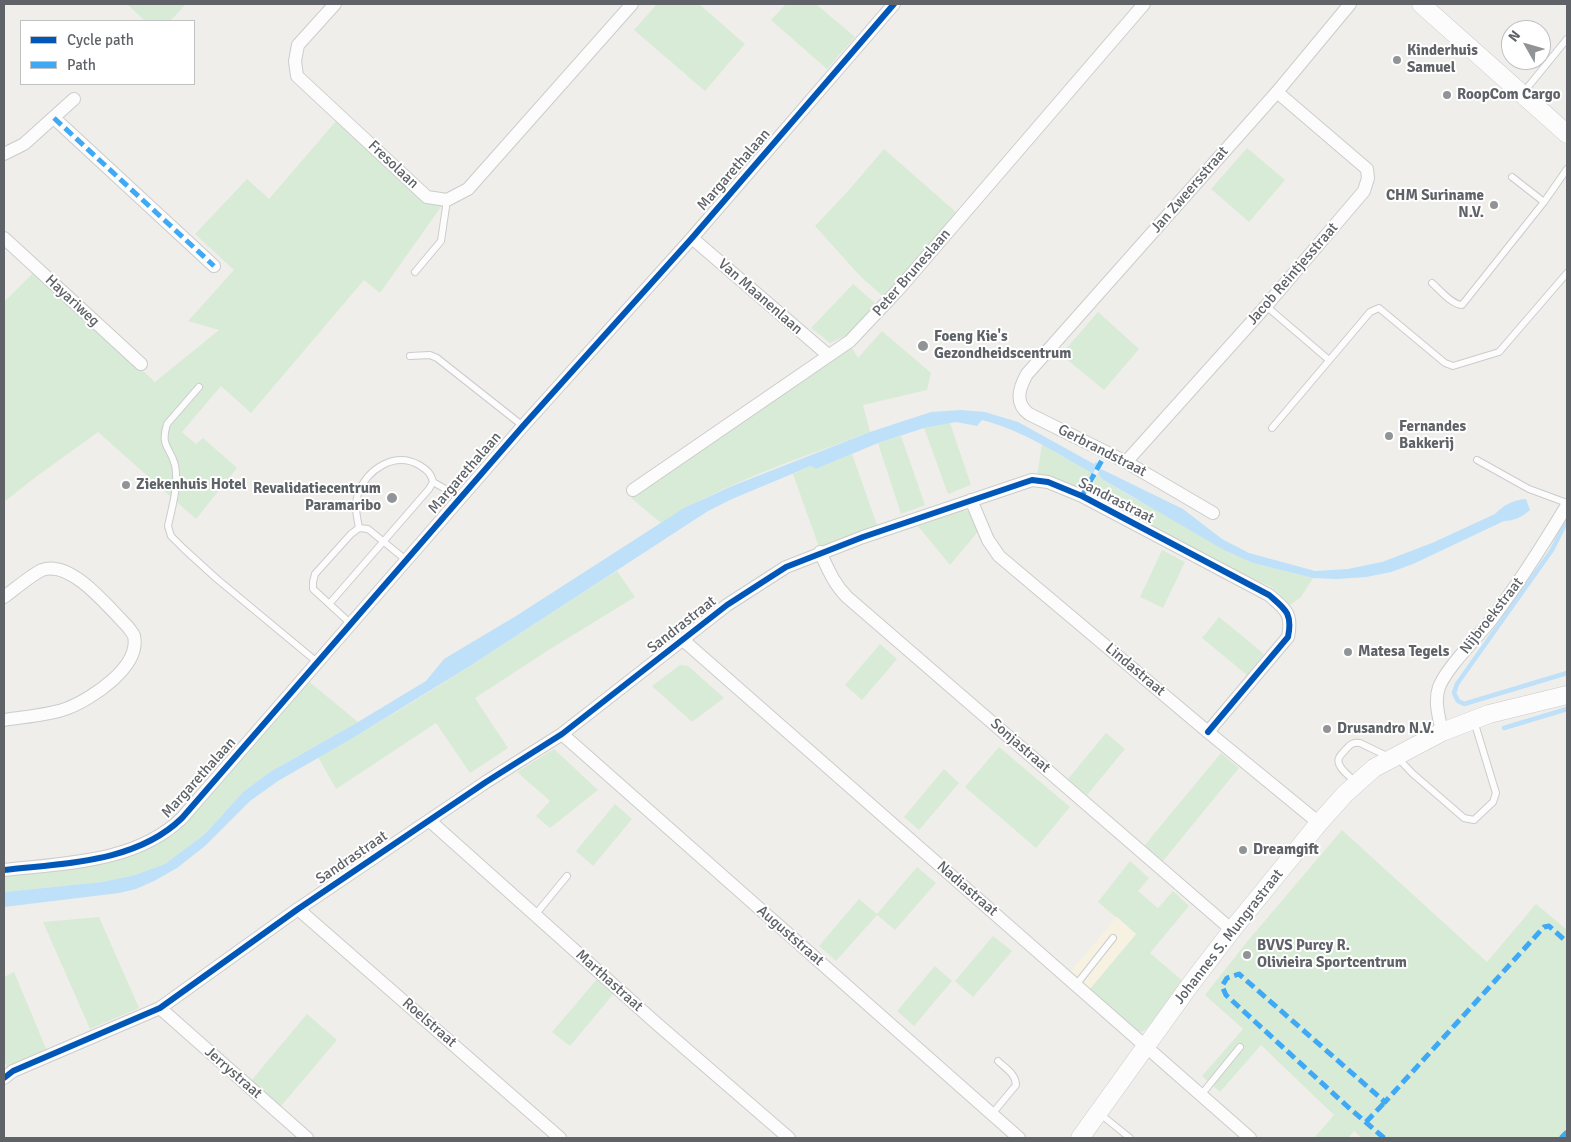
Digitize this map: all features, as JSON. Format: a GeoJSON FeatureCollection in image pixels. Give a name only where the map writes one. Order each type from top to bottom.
{"type":"FeatureCollection","features":[{"type":"Feature","properties":{"kind":"street","name":"Fresolaan"},"geometry":{"type":"LineString","coordinates":[[335,4],[298,45],[295,61],[297,76],[427,197],[447,200]]}},
{"type":"Feature","properties":{"kind":"street"},"geometry":{"type":"LineString","coordinates":[[447,200],[468,189],[632,4]]}},
{"type":"Feature","properties":{"kind":"street","name":"Margarethalaan"},"geometry":{"type":"LineString","coordinates":[[4,870],[105,856],[126,851],[147,843],[170,830],[523,426],[692,238],[894,4]]}},
{"type":"Feature","properties":{"kind":"street","name":"Peter Bruneslaan"},"geometry":{"type":"LineString","coordinates":[[632,490],[850,341],[898,290],[1144,4]]}},
{"type":"Feature","properties":{"kind":"street","name":"Jan Zweersstraat"},"geometry":{"type":"LineString","coordinates":[[1027,374],[1277,92],[1350,4]]}},
{"type":"Feature","properties":{"kind":"street"},"geometry":{"type":"LineString","coordinates":[[1421,4],[1522,94],[1565,128]]}},
{"type":"Feature","properties":{"kind":"street","name":"Jacob Reintjesstraat"},"geometry":{"type":"LineString","coordinates":[[1126,462],[1266,306],[1364,191],[1368,178],[1367,169],[1277,92]]}},
{"type":"Feature","properties":{"kind":"street"},"geometry":{"type":"LineString","coordinates":[[4,154],[24,144],[74,99]]}},
{"type":"Feature","properties":{"kind":"street"},"geometry":{"type":"LineString","coordinates":[[54,118],[214,266]]}},
{"type":"Feature","properties":{"kind":"street","name":"Hayariweg"},"geometry":{"type":"LineString","coordinates":[[4,238],[141,364]]}},
{"type":"Feature","properties":{"kind":"street","name":"Van Maanenlaan"},"geometry":{"type":"LineString","coordinates":[[692,238],[828,355]]}},
{"type":"Feature","properties":{"kind":"street","name":"Gerbrandstraat"},"geometry":{"type":"LineString","coordinates":[[1027,374],[1020,393],[1019,402],[1023,410],[1126,462],[1213,513]]}},
{"type":"Feature","properties":{"kind":"street","name":"Sandrastraat"},"geometry":{"type":"LineString","coordinates":[[4,1078],[13,1071],[160,1008],[298,909],[486,782],[562,734],[728,605],[786,567],[820,552],[1032,480],[1048,482],[1082,496],[1269,595],[1285,609],[1291,624],[1288,637],[1208,732]]}},
{"type":"Feature","properties":{"kind":"street","name":"Lindastraat"},"geometry":{"type":"LineString","coordinates":[[971,500],[988,540],[999,556],[1319,823]]}},
{"type":"Feature","properties":{"kind":"street","name":"Nijbroekstraat"},"geometry":{"type":"LineString","coordinates":[[1442,732],[1436,699],[1440,685],[1491,621],[1529,568],[1567,504]]}},
{"type":"Feature","properties":{"kind":"street","name":"Sonjastraat"},"geometry":{"type":"LineString","coordinates":[[820,552],[830,576],[847,597],[1232,930]]}},
{"type":"Feature","properties":{"kind":"street"},"geometry":{"type":"LineString","coordinates":[[4,597],[41,570],[55,568],[65,571],[77,577],[128,627],[134,636],[134,647],[129,660],[102,689],[66,709],[4,720]]}},
{"type":"Feature","properties":{"kind":"street","name":"Nadiastraat"},"geometry":{"type":"LineString","coordinates":[[683,640],[1250,1138]]}},
{"type":"Feature","properties":{"kind":"street","name":"Johannes S. Mungrastraat"},"geometry":{"type":"LineString","coordinates":[[1080,1138],[1145,1046],[1232,930],[1319,823],[1357,783],[1374,768],[1442,732],[1489,714],[1567,695]]}},
{"type":"Feature","properties":{"kind":"street","name":"Auguststraat"},"geometry":{"type":"LineString","coordinates":[[562,734],[1019,1138]]}},
{"type":"Feature","properties":{"kind":"street","name":"Marthastraat"},"geometry":{"type":"LineString","coordinates":[[430,821],[656,1023],[789,1138]]}},
{"type":"Feature","properties":{"kind":"street","name":"Roelstraat"},"geometry":{"type":"LineString","coordinates":[[298,909],[560,1138]]}},
{"type":"Feature","properties":{"kind":"street","name":"Jerrystraat"},"geometry":{"type":"LineString","coordinates":[[160,1008],[307,1138]]}},
{"type":"Feature","properties":{"kind":"lane"},"geometry":{"type":"LineString","coordinates":[[1522,94],[1567,39]]}},
{"type":"Feature","properties":{"kind":"lane"},"geometry":{"type":"LineString","coordinates":[[1432,283],[1457,305],[1462,305],[1544,202],[1567,169]]}},
{"type":"Feature","properties":{"kind":"lane"},"geometry":{"type":"LineString","coordinates":[[1512,177],[1544,202]]}},
{"type":"Feature","properties":{"kind":"lane"},"geometry":{"type":"LineString","coordinates":[[415,272],[442,240],[447,200]]}},
{"type":"Feature","properties":{"kind":"lane"},"geometry":{"type":"LineString","coordinates":[[1272,428],[1370,312],[1379,308],[1445,363],[1453,366],[1499,352],[1567,274]]}},
{"type":"Feature","properties":{"kind":"lane"},"geometry":{"type":"LineString","coordinates":[[1266,306],[1329,360]]}},
{"type":"Feature","properties":{"kind":"lane"},"geometry":{"type":"LineString","coordinates":[[410,356],[430,355],[437,358],[523,426]]}},
{"type":"Feature","properties":{"kind":"lane"},"geometry":{"type":"LineString","coordinates":[[199,387],[167,424],[165,432],[164,440],[175,465],[176,495],[168,526],[169,532],[184,549],[218,579],[317,662]]}},
{"type":"Feature","properties":{"kind":"lane"},"geometry":{"type":"LineString","coordinates":[[359,528],[356,509],[363,483],[378,467],[391,460],[411,460],[426,470],[433,482],[461,498]]}},
{"type":"Feature","properties":{"kind":"lane"},"geometry":{"type":"LineString","coordinates":[[1477,460],[1529,489],[1567,504]]}},
{"type":"Feature","properties":{"kind":"lane"},"geometry":{"type":"LineString","coordinates":[[330,603],[417,504],[433,482]]}},
{"type":"Feature","properties":{"kind":"lane"},"geometry":{"type":"LineString","coordinates":[[350,623],[313,589],[312,582],[315,574],[351,534],[359,528],[368,529],[406,560]]}},
{"type":"Feature","properties":{"kind":"lane"},"geometry":{"type":"LineString","coordinates":[[1357,783],[1338,762],[1339,758],[1355,742],[1394,757],[1464,818],[1474,820],[1493,802],[1496,793],[1474,720]]}},
{"type":"Feature","properties":{"kind":"lane"},"geometry":{"type":"LineString","coordinates":[[535,915],[567,876]]}},
{"type":"Feature","properties":{"kind":"lane"},"geometry":{"type":"LineString","coordinates":[[1076,984],[1113,938]]}},
{"type":"Feature","properties":{"kind":"lane"},"geometry":{"type":"LineString","coordinates":[[1201,1095],[1240,1047]]}},
{"type":"Feature","properties":{"kind":"lane"},"geometry":{"type":"LineString","coordinates":[[992,1114],[1016,1085],[1014,1076],[998,1061]]}},
{"type":"Feature","properties":{"kind":"lane"},"geometry":{"type":"LineString","coordinates":[[1098,1112],[1130,1138]]}},
{"type":"Feature","properties":{"kind":"green space"},"geometry":{"type":"Polygon","coordinates":[[[127,4],[186,4],[171,20],[144,20],[127,4]]]}},
{"type":"Feature","properties":{"kind":"green space"},"geometry":{"type":"Polygon","coordinates":[[[657,4],[699,4],[745,44],[705,91],[634,30],[657,4]]]}},
{"type":"Feature","properties":{"kind":"green space"},"geometry":{"type":"Polygon","coordinates":[[[786,4],[816,4],[855,37],[827,69],[771,20],[786,4]]]}},
{"type":"Feature","properties":{"kind":"green space"},"geometry":{"type":"Polygon","coordinates":[[[336,121],[425,202],[443,204],[380,293],[364,280],[251,413],[221,386],[182,432],[196,444],[203,438],[237,468],[196,519],[98,432],[4,502],[4,302],[35,271],[155,382],[219,330],[188,321],[234,270],[195,234],[247,179],[269,199],[336,121]]]}},
{"type":"Feature","properties":{"kind":"green space"},"geometry":{"type":"Polygon","coordinates":[[[1247,148],[1285,180],[1249,222],[1211,189],[1247,148]]]}},
{"type":"Feature","properties":{"kind":"green space"},"geometry":{"type":"Polygon","coordinates":[[[884,149],[957,213],[884,297],[861,277],[815,226],[884,149]]]}},
{"type":"Feature","properties":{"kind":"green space"},"geometry":{"type":"Polygon","coordinates":[[[853,284],[876,304],[849,334],[830,343],[811,328],[853,284]]]}},
{"type":"Feature","properties":{"kind":"green space"},"geometry":{"type":"Polygon","coordinates":[[[1098,312],[1139,349],[1104,390],[1065,358],[1064,351],[1098,312]]]}},
{"type":"Feature","properties":{"kind":"green space"},"geometry":{"type":"Polygon","coordinates":[[[882,331],[931,373],[927,390],[863,405],[870,432],[737,483],[685,508],[661,523],[631,498],[852,348],[858,358],[882,331]]]}},
{"type":"Feature","properties":{"kind":"green space"},"geometry":{"type":"Polygon","coordinates":[[[950,423],[971,485],[948,494],[924,428],[950,423]]]}},
{"type":"Feature","properties":{"kind":"green space"},"geometry":{"type":"Polygon","coordinates":[[[901,436],[925,505],[901,514],[878,443],[901,436]]]}},
{"type":"Feature","properties":{"kind":"green space"},"geometry":{"type":"Polygon","coordinates":[[[1042,444],[1090,472],[1091,476],[1081,491],[1037,476],[1042,444]]]}},
{"type":"Feature","properties":{"kind":"green space"},"geometry":{"type":"Polygon","coordinates":[[[852,454],[877,525],[819,547],[793,474],[812,466],[816,469],[852,454]]]}},
{"type":"Feature","properties":{"kind":"green space"},"geometry":{"type":"Polygon","coordinates":[[[1098,473],[1102,479],[1132,497],[1253,563],[1313,578],[1301,597],[1290,605],[1272,587],[1209,559],[1088,494],[1098,473]]]}},
{"type":"Feature","properties":{"kind":"green space"},"geometry":{"type":"Polygon","coordinates":[[[960,510],[970,511],[981,528],[950,565],[918,526],[960,510]]]}},
{"type":"Feature","properties":{"kind":"green space"},"geometry":{"type":"Polygon","coordinates":[[[1162,550],[1185,562],[1163,608],[1140,597],[1162,550]]]}},
{"type":"Feature","properties":{"kind":"green space"},"geometry":{"type":"Polygon","coordinates":[[[617,571],[635,597],[475,698],[508,748],[470,773],[436,723],[336,789],[318,757],[432,690],[617,571]]]}},
{"type":"Feature","properties":{"kind":"green space"},"geometry":{"type":"Polygon","coordinates":[[[1219,617],[1264,654],[1247,675],[1202,638],[1219,617]]]}},
{"type":"Feature","properties":{"kind":"green space"},"geometry":{"type":"Polygon","coordinates":[[[880,644],[897,659],[862,700],[845,685],[880,644]]]}},
{"type":"Feature","properties":{"kind":"green space"},"geometry":{"type":"Polygon","coordinates":[[[680,665],[688,666],[724,698],[692,722],[652,686],[680,665]]]}},
{"type":"Feature","properties":{"kind":"green space"},"geometry":{"type":"Polygon","coordinates":[[[307,680],[358,722],[270,772],[243,792],[205,834],[165,864],[135,875],[102,882],[4,892],[4,875],[132,855],[173,835],[307,680]]]}},
{"type":"Feature","properties":{"kind":"green space"},"geometry":{"type":"Polygon","coordinates":[[[1106,733],[1125,749],[1087,795],[1068,779],[1106,733]]]}},
{"type":"Feature","properties":{"kind":"green space"},"geometry":{"type":"Polygon","coordinates":[[[999,747],[1070,807],[1036,848],[965,787],[999,747]]]}},
{"type":"Feature","properties":{"kind":"green space"},"geometry":{"type":"Polygon","coordinates":[[[554,749],[598,790],[550,828],[536,816],[550,801],[517,772],[554,749]]]}},
{"type":"Feature","properties":{"kind":"green space"},"geometry":{"type":"Polygon","coordinates":[[[1221,753],[1239,768],[1163,861],[1144,846],[1221,753]]]}},
{"type":"Feature","properties":{"kind":"green space"},"geometry":{"type":"Polygon","coordinates":[[[944,769],[959,783],[919,830],[904,817],[944,769]]]}},
{"type":"Feature","properties":{"kind":"green space"},"geometry":{"type":"Polygon","coordinates":[[[615,804],[632,819],[593,866],[576,851],[615,804]]]}},
{"type":"Feature","properties":{"kind":"green space"},"geometry":{"type":"Polygon","coordinates":[[[1342,830],[1487,962],[1536,904],[1567,930],[1567,1138],[1362,1138],[1354,1131],[1348,1138],[1314,1138],[1334,1115],[1261,1045],[1220,1092],[1202,1076],[1243,1029],[1205,995],[1246,943],[1342,830]]]}},
{"type":"Feature","properties":{"kind":"green space"},"geometry":{"type":"Polygon","coordinates":[[[1130,861],[1149,878],[1138,891],[1158,908],[1173,891],[1189,906],[1150,953],[1184,982],[1142,1032],[1138,1031],[1089,990],[1136,934],[1098,902],[1130,861]]]}},
{"type":"Feature","properties":{"kind":"green space"},"geometry":{"type":"Polygon","coordinates":[[[917,867],[936,883],[895,930],[877,915],[836,961],[819,946],[859,899],[877,914],[917,867]]]}},
{"type":"Feature","properties":{"kind":"green space"},"geometry":{"type":"Polygon","coordinates":[[[99,917],[139,1008],[90,1029],[43,922],[99,917]]]}},
{"type":"Feature","properties":{"kind":"green space"},"geometry":{"type":"Polygon","coordinates":[[[993,936],[1012,951],[973,997],[955,981],[993,936]]]}},
{"type":"Feature","properties":{"kind":"green space"},"geometry":{"type":"Polygon","coordinates":[[[935,966],[952,981],[914,1026],[897,1011],[935,966]]]}},
{"type":"Feature","properties":{"kind":"green space"},"geometry":{"type":"Polygon","coordinates":[[[14,972],[47,1051],[7,1067],[4,1060],[4,977],[14,972]]]}},
{"type":"Feature","properties":{"kind":"green space"},"geometry":{"type":"Polygon","coordinates":[[[598,978],[615,992],[570,1046],[552,1032],[598,978]]]}},
{"type":"Feature","properties":{"kind":"green space"},"geometry":{"type":"Polygon","coordinates":[[[307,1014],[337,1040],[281,1106],[251,1081],[307,1014]]]}},
{"type":"Feature","properties":{"kind":"sand"},"geometry":{"type":"Polygon","coordinates":[[[1117,917],[1136,934],[1089,990],[1069,973],[1117,917]]]}},
{"type":"Feature","properties":{"kind":"water"},"geometry":{"type":"Polygon","coordinates":[[[961,410],[985,412],[1018,422],[1094,464],[1096,462],[1099,464],[1091,476],[1090,472],[1038,442],[982,420],[977,426],[956,422],[924,428],[878,443],[816,469],[811,466],[708,511],[470,666],[278,781],[250,801],[205,846],[177,868],[154,881],[136,889],[119,893],[4,907],[4,892],[102,882],[135,875],[165,864],[205,834],[243,792],[270,772],[426,681],[444,659],[516,616],[684,508],[732,486],[870,432],[931,412],[961,410]]]}},
{"type":"Feature","properties":{"kind":"water"},"geometry":{"type":"Polygon","coordinates":[[[1101,469],[1183,509],[1222,539],[1249,553],[1315,571],[1348,569],[1382,562],[1432,543],[1495,514],[1517,500],[1526,499],[1530,510],[1518,518],[1504,521],[1413,564],[1391,572],[1366,577],[1313,578],[1253,563],[1224,550],[1102,479],[1098,473],[1101,469]]]}},
{"type":"Feature","properties":{"kind":"waterway"},"geometry":{"type":"LineString","coordinates":[[1567,520],[1552,550],[1457,684],[1454,693],[1458,701],[1464,704],[1567,673]]}},
{"type":"Feature","properties":{"kind":"waterway"},"geometry":{"type":"LineString","coordinates":[[1504,728],[1567,709]]}},
{"type":"Feature","properties":{"kind":"marked path"},"geometry":{"type":"LineString","coordinates":[[54,118],[214,266]]}},
{"type":"Feature","properties":{"kind":"marked path"},"geometry":{"type":"LineString","coordinates":[[1082,496],[1106,453]]}},
{"type":"Feature","properties":{"kind":"marked path"},"geometry":{"type":"LineString","coordinates":[[1384,1138],[1226,995],[1222,986],[1227,978],[1239,974],[1385,1102],[1544,927],[1549,926],[1567,942]]}},
{"type":"Feature","properties":{"kind":"marked path"},"geometry":{"type":"LineString","coordinates":[[1366,1122],[1385,1102]]}},
{"type":"Feature","properties":{"kind":"marked path"},"geometry":{"type":"LineString","coordinates":[[1561,1138],[1567,1132]]}},
{"type":"Feature","properties":{"kind":"cycle path"},"geometry":{"type":"LineString","coordinates":[[4,870],[75,862],[121,852],[143,844],[164,833],[182,818],[523,426],[692,238],[894,4]]}},
{"type":"Feature","properties":{"kind":"cycle path"},"geometry":{"type":"LineString","coordinates":[[4,1078],[13,1071],[160,1008],[298,909],[486,782],[562,734],[727,605],[786,567],[863,537],[1032,480],[1048,482],[1082,496],[1269,595],[1286,612],[1289,622],[1288,637],[1208,732]]}},
{"type":"Feature","properties":{"kind":"place","name":"Kinderhuis Samuel"},"geometry":{"type":"Point","coordinates":[1397,60]}},
{"type":"Feature","properties":{"kind":"place","name":"RoopCom Cargo"},"geometry":{"type":"Point","coordinates":[1447,95]}},
{"type":"Feature","properties":{"kind":"place","name":"CHM Suriname N.V."},"geometry":{"type":"Point","coordinates":[1494,205]}},
{"type":"Feature","properties":{"kind":"place","name":"Foeng Kie's Gezondheidscentrum"},"geometry":{"type":"Point","coordinates":[923,346]}},
{"type":"Feature","properties":{"kind":"place","name":"Fernandes Bakkerij"},"geometry":{"type":"Point","coordinates":[1389,436]}},
{"type":"Feature","properties":{"kind":"place","name":"Ziekenhuis Hotel"},"geometry":{"type":"Point","coordinates":[126,485]}},
{"type":"Feature","properties":{"kind":"place","name":"Revalidatiecentrum Paramaribo"},"geometry":{"type":"Point","coordinates":[392,498]}},
{"type":"Feature","properties":{"kind":"place","name":"Matesa Tegels"},"geometry":{"type":"Point","coordinates":[1348,652]}},
{"type":"Feature","properties":{"kind":"place","name":"Drusandro N.V."},"geometry":{"type":"Point","coordinates":[1327,729]}},
{"type":"Feature","properties":{"kind":"place","name":"Dreamgift"},"geometry":{"type":"Point","coordinates":[1243,850]}},
{"type":"Feature","properties":{"kind":"place","name":"BVVS Purcy R. Olivieira Sportcentrum"},"geometry":{"type":"Point","coordinates":[1247,955]}}]}
